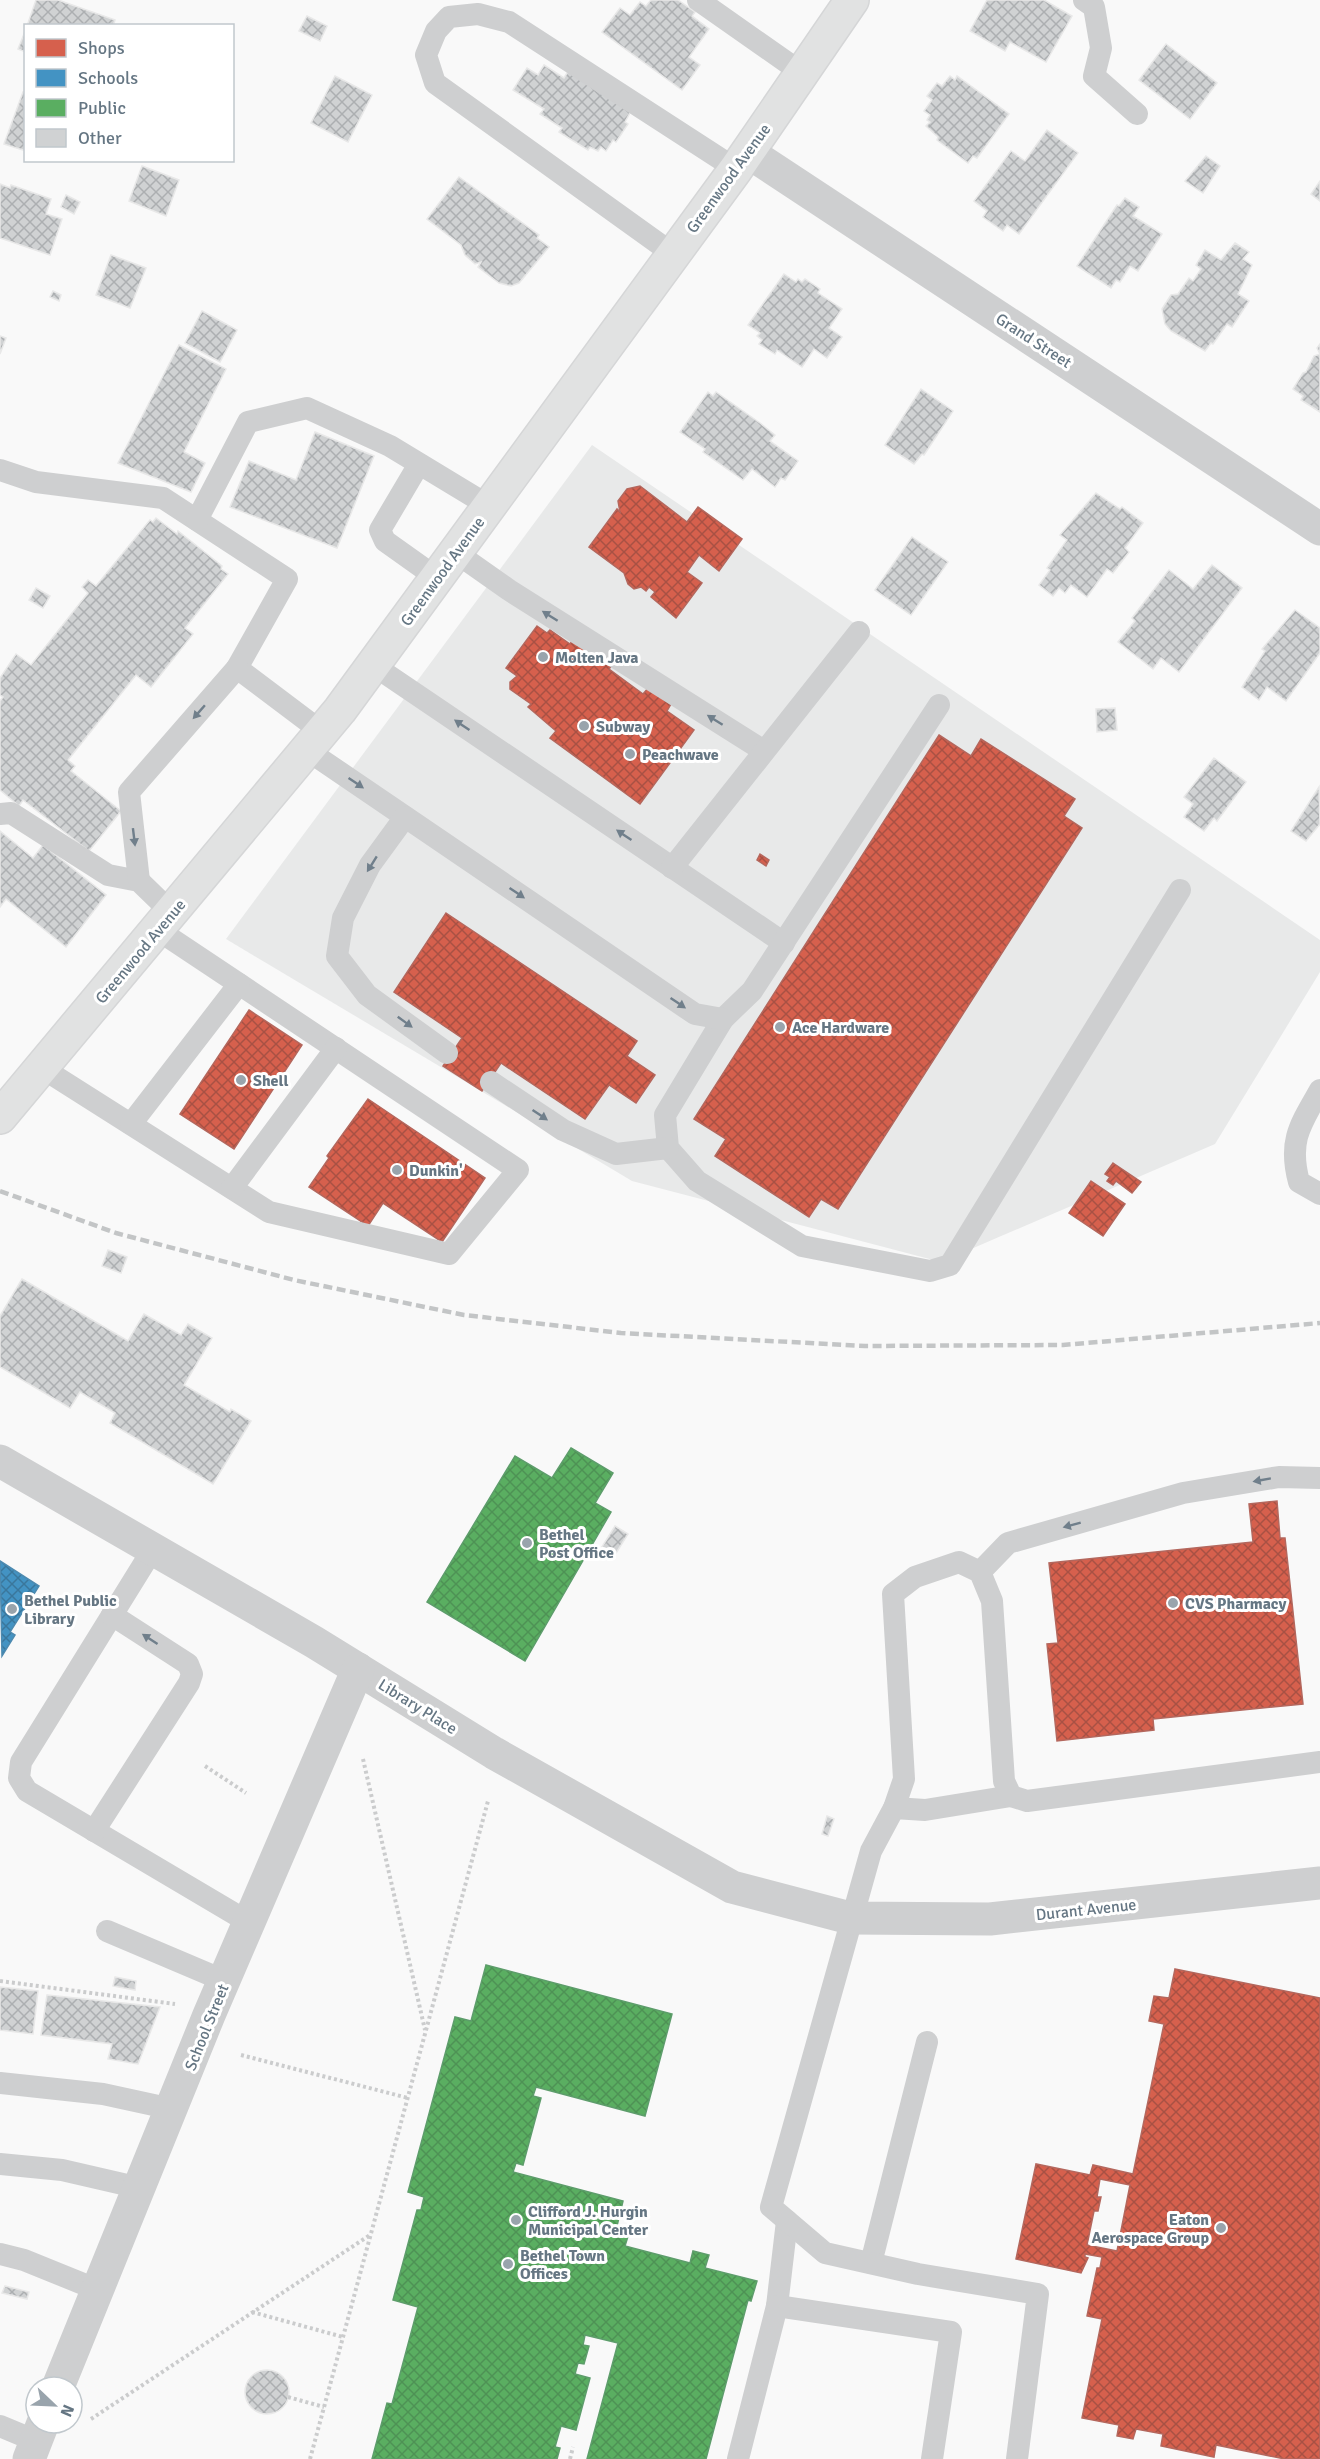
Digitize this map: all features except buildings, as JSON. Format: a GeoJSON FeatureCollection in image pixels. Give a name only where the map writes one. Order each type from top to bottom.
{"type":"FeatureCollection","features":[{"type":"Feature","properties":{"kind":"main road","name":"Greenwood Avenue"},"geometry":{"type":"LineString","coordinates":[[0,1118],[315,741],[373,665],[742,160],[852,0]]}},
{"type":"Feature","properties":{"kind":"street","name":"Grand Street"},"geometry":{"type":"LineString","coordinates":[[742,160],[1320,529]]}},
{"type":"Feature","properties":{"kind":"street","name":"Library Place"},"geometry":{"type":"LineString","coordinates":[[0,1461],[358,1669],[494,1753],[732,1887],[850,1918]]}},
{"type":"Feature","properties":{"kind":"street","name":"School Street"},"geometry":{"type":"LineString","coordinates":[[63,2375],[225,1981],[358,1669]]}},
{"type":"Feature","properties":{"kind":"street","name":"Durant Avenue"},"geometry":{"type":"LineString","coordinates":[[850,1918],[990,1919],[1320,1883]]}},
{"type":"Feature","properties":{"kind":"lane"},"geometry":{"type":"LineString","coordinates":[[698,0],[802,73]]}},
{"type":"Feature","properties":{"kind":"lane"},"geometry":{"type":"LineString","coordinates":[[1084,0],[1094,8],[1101,48],[1094,76],[1137,114]]}},
{"type":"Feature","properties":{"kind":"lane"},"geometry":{"type":"LineString","coordinates":[[673,254],[435,83],[426,55],[436,31],[449,17],[478,14],[509,22],[742,160]]}},
{"type":"Feature","properties":{"kind":"lane"},"geometry":{"type":"LineString","coordinates":[[197,520],[248,423],[307,408],[390,446],[489,506]]}},
{"type":"Feature","properties":{"kind":"lane"},"geometry":{"type":"LineString","coordinates":[[419,464],[380,530],[385,541],[519,596],[764,751]]}},
{"type":"Feature","properties":{"kind":"lane"},"geometry":{"type":"LineString","coordinates":[[0,470],[36,482],[163,498],[287,579],[237,668],[129,792],[139,881],[165,922],[239,984],[518,1170],[449,1254],[269,1212],[42,1068]]}},
{"type":"Feature","properties":{"kind":"lane"},"geometry":{"type":"LineString","coordinates":[[672,868],[859,632]]}},
{"type":"Feature","properties":{"kind":"lane"},"geometry":{"type":"LineString","coordinates":[[373,665],[784,943]]}},
{"type":"Feature","properties":{"kind":"lane"},"geometry":{"type":"LineString","coordinates":[[237,668],[315,741],[405,817],[694,1014],[723,1019]]}},
{"type":"Feature","properties":{"kind":"lane"},"geometry":{"type":"LineString","coordinates":[[939,705],[752,991],[723,1019],[665,1115],[668,1148],[697,1181],[802,1246],[930,1270],[950,1265],[1180,890]]}},
{"type":"Feature","properties":{"kind":"lane"},"geometry":{"type":"LineString","coordinates":[[0,814],[11,813],[108,875],[139,881]]}},
{"type":"Feature","properties":{"kind":"lane"},"geometry":{"type":"LineString","coordinates":[[405,817],[370,865],[343,918],[337,956],[368,995],[447,1053]]}},
{"type":"Feature","properties":{"kind":"lane"},"geometry":{"type":"LineString","coordinates":[[131,1124],[239,984]]}},
{"type":"Feature","properties":{"kind":"lane"},"geometry":{"type":"LineString","coordinates":[[232,1188],[336,1048]]}},
{"type":"Feature","properties":{"kind":"lane"},"geometry":{"type":"LineString","coordinates":[[491,1082],[563,1130],[615,1154],[668,1148]]}},
{"type":"Feature","properties":{"kind":"lane"},"geometry":{"type":"LineString","coordinates":[[1320,1090],[1301,1123],[1294,1143],[1293,1160],[1299,1182],[1320,1194]]}},
{"type":"Feature","properties":{"kind":"lane"},"geometry":{"type":"LineString","coordinates":[[980,1572],[1008,1543],[1183,1493],[1279,1477],[1320,1478]]}},
{"type":"Feature","properties":{"kind":"lane"},"geometry":{"type":"LineString","coordinates":[[153,1549],[21,1762],[19,1778],[27,1791],[250,1923]]}},
{"type":"Feature","properties":{"kind":"lane"},"geometry":{"type":"LineString","coordinates":[[1011,1796],[1004,1781],[992,1601],[980,1572],[960,1562],[915,1577],[893,1594],[904,1779],[894,1808],[871,1851],[850,1918],[771,2207],[825,2253],[1038,2294],[1017,2459]]}},
{"type":"Feature","properties":{"kind":"lane"},"geometry":{"type":"LineString","coordinates":[[94,1831],[189,1683],[192,1674],[188,1664],[112,1615]]}},
{"type":"Feature","properties":{"kind":"lane"},"geometry":{"type":"LineString","coordinates":[[894,1808],[925,1810],[1011,1796],[1027,1801],[1320,1762]]}},
{"type":"Feature","properties":{"kind":"lane"},"geometry":{"type":"LineString","coordinates":[[107,1930],[225,1981]]}},
{"type":"Feature","properties":{"kind":"lane"},"geometry":{"type":"LineString","coordinates":[[871,2263],[927,2042]]}},
{"type":"Feature","properties":{"kind":"lane"},"geometry":{"type":"LineString","coordinates":[[0,2083],[103,2094],[172,2109]]}},
{"type":"Feature","properties":{"kind":"lane"},"geometry":{"type":"LineString","coordinates":[[0,2164],[62,2170],[140,2188]]}},
{"type":"Feature","properties":{"kind":"lane"},"geometry":{"type":"LineString","coordinates":[[738,2459],[777,2306],[787,2221]]}},
{"type":"Feature","properties":{"kind":"lane"},"geometry":{"type":"LineString","coordinates":[[0,2254],[24,2260],[98,2290]]}},
{"type":"Feature","properties":{"kind":"lane"},"geometry":{"type":"LineString","coordinates":[[777,2306],[951,2332],[932,2459]]}},
{"type":"Feature","properties":{"kind":"lane"},"geometry":{"type":"LineString","coordinates":[[0,2426],[36,2441]]}},
{"type":"Feature","properties":{"kind":"path"},"geometry":{"type":"LineString","coordinates":[[363,1759],[425,2032]]}},
{"type":"Feature","properties":{"kind":"path"},"geometry":{"type":"LineString","coordinates":[[205,1766],[246,1793]]}},
{"type":"Feature","properties":{"kind":"path"},"geometry":{"type":"LineString","coordinates":[[310,2459],[488,1800]]}},
{"type":"Feature","properties":{"kind":"path"},"geometry":{"type":"LineString","coordinates":[[0,1981],[179,2004]]}},
{"type":"Feature","properties":{"kind":"path"},"geometry":{"type":"LineString","coordinates":[[241,2055],[408,2098]]}},
{"type":"Feature","properties":{"kind":"path"},"geometry":{"type":"LineString","coordinates":[[91,2420],[370,2235]]}},
{"type":"Feature","properties":{"kind":"path"},"geometry":{"type":"LineString","coordinates":[[252,2312],[343,2337]]}},
{"type":"Feature","properties":{"kind":"path"},"geometry":{"type":"LineString","coordinates":[[288,2397],[324,2406]]}},
{"type":"Feature","properties":{"kind":"path"},"geometry":{"type":"LineString","coordinates":[[570,2459],[573,2448]]}},
{"type":"Feature","properties":{"kind":"shaded area"},"geometry":{"type":"Polygon","coordinates":[[[592,445],[1320,940],[1320,972],[1215,1144],[941,1262],[632,1181],[226,939],[592,445]]]}},
{"type":"Feature","properties":{"kind":"railway"},"geometry":{"type":"LineString","coordinates":[[0,1191],[116,1233],[294,1280],[464,1315],[621,1333],[865,1346],[1063,1345],[1320,1323]]}},
{"type":"Feature","properties":{"kind":"place","name":"Molten Java"},"geometry":{"type":"Point","coordinates":[543,657]}},
{"type":"Feature","properties":{"kind":"place","name":"Subway"},"geometry":{"type":"Point","coordinates":[584,726]}},
{"type":"Feature","properties":{"kind":"place","name":"Peachwave"},"geometry":{"type":"Point","coordinates":[630,754]}},
{"type":"Feature","properties":{"kind":"place","name":"Ace Hardware"},"geometry":{"type":"Point","coordinates":[780,1027]}},
{"type":"Feature","properties":{"kind":"place","name":"Shell"},"geometry":{"type":"Point","coordinates":[241,1080]}},
{"type":"Feature","properties":{"kind":"place","name":"Dunkin'"},"geometry":{"type":"Point","coordinates":[397,1170]}},
{"type":"Feature","properties":{"kind":"place","name":"Bethel Post Office"},"geometry":{"type":"Point","coordinates":[527,1543]}},
{"type":"Feature","properties":{"kind":"place","name":"CVS Pharmacy"},"geometry":{"type":"Point","coordinates":[1173,1603]}},
{"type":"Feature","properties":{"kind":"place","name":"Bethel Public Library"},"geometry":{"type":"Point","coordinates":[12,1609]}},
{"type":"Feature","properties":{"kind":"place","name":"Clifford J. Hurgin Municipal Center"},"geometry":{"type":"Point","coordinates":[516,2220]}},
{"type":"Feature","properties":{"kind":"place","name":"Eaton Aerospace Group"},"geometry":{"type":"Point","coordinates":[1221,2228]}},
{"type":"Feature","properties":{"kind":"place","name":"Bethel Town Offices"},"geometry":{"type":"Point","coordinates":[508,2264]}}]}
